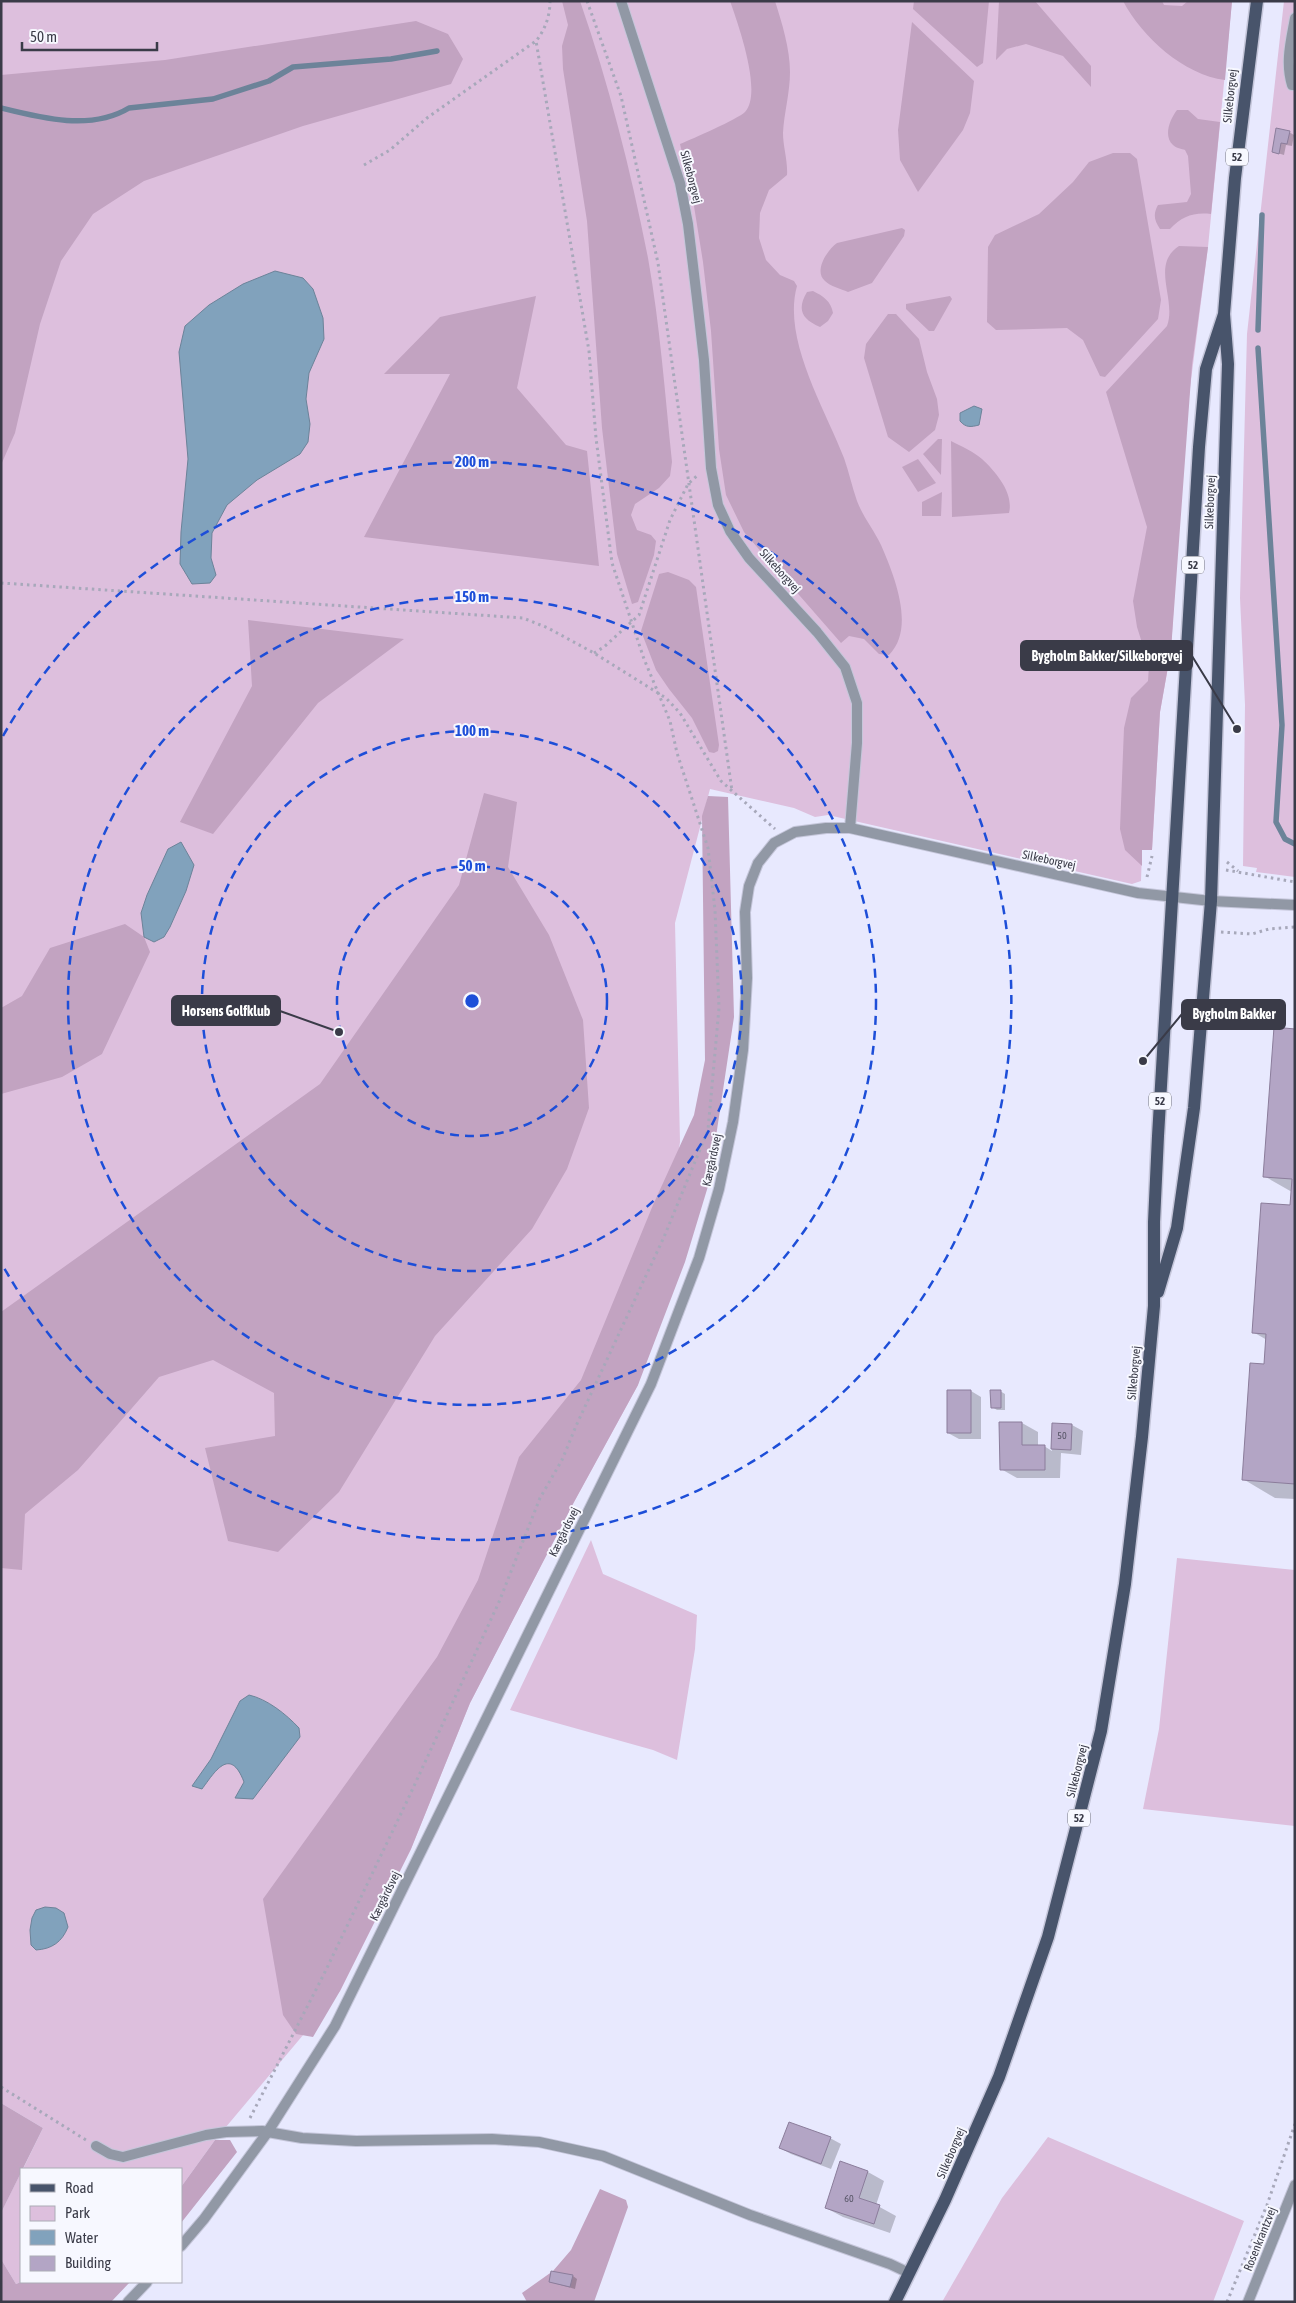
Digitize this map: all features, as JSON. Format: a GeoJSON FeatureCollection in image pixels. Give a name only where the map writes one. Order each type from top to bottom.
{"type":"FeatureCollection","features":[{"type":"Feature","properties":{"kind":"main road","name":"Silkeborgvej"},"geometry":{"type":"LineString","coordinates":[[1154,1306],[1177,1228],[1194,1108],[1211,901],[1228,364],[1224,314],[1235,178],[1257,1]]}},
{"type":"Feature","properties":{"kind":"main road","name":"Silkeborgvej"},"geometry":{"type":"LineString","coordinates":[[894,2302],[946,2200],[998,2077],[1048,1937],[1101,1731],[1125,1584],[1154,1306],[1154,1213],[1206,369],[1224,314]]}},
{"type":"Feature","properties":{"kind":"street","name":"Silkeborgvej"},"geometry":{"type":"LineString","coordinates":[[620,1],[678,175],[684,199],[703,351],[712,468],[718,505],[730,531],[749,558],[817,632],[845,667],[857,702],[857,743],[850,828],[1044,874],[1138,893],[1211,901]]}},
{"type":"Feature","properties":{"kind":"street"},"geometry":{"type":"LineString","coordinates":[[1295,18],[1288,58],[1288,74],[1292,85],[1295,85]]}},
{"type":"Feature","properties":{"kind":"street","name":"Kærgårdsvej"},"geometry":{"type":"LineString","coordinates":[[182,2245],[204,2219],[266,2133],[335,2026],[651,1384],[680,1314],[720,1189],[733,1122],[743,1050],[747,978],[746,912],[749,886],[758,864],[774,843],[795,832],[850,828]]}},
{"type":"Feature","properties":{"kind":"street"},"geometry":{"type":"LineString","coordinates":[[1211,901],[1295,905]]}},
{"type":"Feature","properties":{"kind":"street"},"geometry":{"type":"LineString","coordinates":[[96,2146],[110,2154],[123,2157],[206,2135],[246,2132],[356,2142],[492,2139],[539,2142],[604,2156],[750,2215],[890,2264],[909,2273]]}},
{"type":"Feature","properties":{"kind":"street","name":"Rosenkrantzvej"},"geometry":{"type":"LineString","coordinates":[[1248,2302],[1295,2185]]}},
{"type":"Feature","properties":{"kind":"street"},"geometry":{"type":"LineString","coordinates":[[128,2302],[146,2283]]}},
{"type":"Feature","properties":{"kind":"path"},"geometry":{"type":"LineString","coordinates":[[364,165],[390,150],[427,118],[536,41],[542,33],[550,10],[550,1]]}},
{"type":"Feature","properties":{"kind":"path"},"geometry":{"type":"LineString","coordinates":[[587,1],[621,96],[658,263],[732,792]]}},
{"type":"Feature","properties":{"kind":"path"},"geometry":{"type":"LineString","coordinates":[[246,2132],[248,2121],[261,2093],[324,1974],[408,1799],[498,1602],[540,1498],[562,1460],[664,1238],[708,1130],[720,1008],[715,910],[708,848],[677,753],[670,721],[631,624],[612,563],[596,438],[589,351],[536,41]]}},
{"type":"Feature","properties":{"kind":"path"},"geometry":{"type":"LineString","coordinates":[[594,653],[604,647],[639,615],[670,520],[688,484],[712,468]]}},
{"type":"Feature","properties":{"kind":"path"},"geometry":{"type":"LineString","coordinates":[[1,582],[523,618],[548,628],[594,653],[660,694],[680,713],[721,782],[785,837]]}},
{"type":"Feature","properties":{"kind":"path"},"geometry":{"type":"LineString","coordinates":[[1147,876],[1152,856]]}},
{"type":"Feature","properties":{"kind":"path"},"geometry":{"type":"LineString","coordinates":[[1224,860],[1238,871]]}},
{"type":"Feature","properties":{"kind":"path"},"geometry":{"type":"LineString","coordinates":[[1212,869],[1238,871],[1295,882]]}},
{"type":"Feature","properties":{"kind":"path"},"geometry":{"type":"LineString","coordinates":[[1208,932],[1252,934],[1269,929],[1295,927]]}},
{"type":"Feature","properties":{"kind":"path"},"geometry":{"type":"LineString","coordinates":[[1,2087],[96,2146]]}},
{"type":"Feature","properties":{"kind":"path"},"geometry":{"type":"LineString","coordinates":[[1227,2302],[1267,2204],[1295,2124]]}},
{"type":"Feature","properties":{"kind":"green space"},"geometry":{"type":"Polygon","coordinates":[[[1,1],[1232,1],[1208,247],[1184,435],[1171,650],[1160,712],[1152,850],[1142,850],[1141,881],[1132,884],[828,815],[815,817],[794,808],[710,789],[675,923],[680,1142],[657,1291],[638,1385],[574,1502],[470,1703],[411,1849],[340,1991],[215,2140],[182,2186],[182,2168],[23,2168],[43,2128],[1,2103],[1,1]]]}},
{"type":"Feature","properties":{"kind":"green space"},"geometry":{"type":"Polygon","coordinates":[[[1284,1],[1295,1],[1295,877],[1256,872],[1257,868],[1243,866],[1245,705],[1240,598],[1247,334],[1284,1]]]}},
{"type":"Feature","properties":{"kind":"green space"},"geometry":{"type":"Polygon","coordinates":[[[591,1540],[603,1574],[697,1615],[695,1649],[677,1760],[653,1750],[510,1710],[591,1540]]]}},
{"type":"Feature","properties":{"kind":"green space"},"geometry":{"type":"Polygon","coordinates":[[[1177,1558],[1295,1570],[1295,1826],[1143,1809],[1159,1729],[1177,1558]]]}},
{"type":"Feature","properties":{"kind":"green space"},"geometry":{"type":"Polygon","coordinates":[[[1048,2137],[1244,2221],[1213,2302],[942,2302],[1002,2198],[1048,2137]]]}},
{"type":"Feature","properties":{"kind":"green space"},"geometry":{"type":"Polygon","coordinates":[[[20,2174],[20,2282],[16,2284],[1,2259],[1,2213],[20,2174]]]}},
{"type":"Feature","properties":{"kind":"shaded area"},"geometry":{"type":"Polygon","coordinates":[[[562,1],[580,1],[610,96],[627,161],[648,258],[659,334],[672,462],[670,476],[659,488],[635,504],[631,515],[637,530],[651,535],[656,541],[654,555],[638,602],[632,604],[617,554],[602,428],[587,221],[563,69],[562,46],[568,25],[562,1]]]}},
{"type":"Feature","properties":{"kind":"shaded area"},"geometry":{"type":"Polygon","coordinates":[[[730,1],[775,1],[785,36],[790,72],[783,133],[787,175],[769,190],[760,213],[759,238],[766,260],[780,275],[794,281],[797,286],[794,307],[795,328],[800,351],[844,458],[862,513],[881,545],[892,571],[902,616],[901,631],[897,644],[889,655],[879,654],[864,639],[849,636],[841,643],[744,532],[726,495],[719,449],[711,331],[703,262],[693,200],[680,144],[741,115],[750,103],[750,75],[747,58],[730,1]]]}},
{"type":"Feature","properties":{"kind":"shaded area"},"geometry":{"type":"Polygon","coordinates":[[[914,1],[989,1],[983,63],[977,67],[913,9],[914,1]]]}},
{"type":"Feature","properties":{"kind":"shaded area"},"geometry":{"type":"Polygon","coordinates":[[[999,1],[1035,1],[1091,66],[1091,87],[1063,56],[1026,44],[1007,49],[996,60],[999,1]]]}},
{"type":"Feature","properties":{"kind":"shaded area"},"geometry":{"type":"Polygon","coordinates":[[[1123,1],[1162,1],[1164,5],[1182,6],[1188,1],[1232,1],[1225,80],[1194,71],[1166,52],[1141,28],[1123,1]]]}},
{"type":"Feature","properties":{"kind":"shaded area"},"geometry":{"type":"Polygon","coordinates":[[[416,21],[448,34],[463,59],[451,84],[303,126],[144,181],[93,214],[61,261],[40,324],[15,433],[1,465],[1,75],[165,60],[416,21]]]}},
{"type":"Feature","properties":{"kind":"shaded area"},"geometry":{"type":"Polygon","coordinates":[[[912,22],[974,81],[970,113],[963,130],[918,192],[900,160],[898,130],[912,22]]]}},
{"type":"Feature","properties":{"kind":"shaded area"},"geometry":{"type":"Polygon","coordinates":[[[1177,110],[1188,110],[1198,119],[1220,122],[1211,214],[1189,216],[1179,221],[1170,229],[1160,229],[1155,217],[1158,205],[1187,202],[1191,194],[1188,156],[1185,150],[1173,145],[1168,137],[1170,123],[1177,110]]]}},
{"type":"Feature","properties":{"kind":"shaded area"},"geometry":{"type":"Polygon","coordinates":[[[1113,153],[1130,153],[1137,159],[1161,300],[1158,319],[1105,377],[1100,376],[1083,340],[1067,328],[996,330],[987,322],[988,247],[995,235],[1039,214],[1073,182],[1089,162],[1113,153]]]}},
{"type":"Feature","properties":{"kind":"shaded area"},"geometry":{"type":"Polygon","coordinates":[[[902,228],[905,230],[904,236],[872,283],[848,292],[830,284],[822,277],[821,266],[823,260],[837,243],[902,228]]]}},
{"type":"Feature","properties":{"kind":"shaded area"},"geometry":{"type":"Polygon","coordinates":[[[1179,246],[1208,247],[1192,365],[1171,650],[1160,712],[1152,850],[1142,850],[1142,866],[1125,850],[1120,829],[1124,728],[1131,698],[1148,681],[1149,665],[1137,627],[1133,601],[1147,527],[1106,392],[1167,326],[1169,305],[1165,273],[1166,263],[1179,246]]]}},
{"type":"Feature","properties":{"kind":"shaded area"},"geometry":{"type":"Polygon","coordinates":[[[813,291],[826,299],[833,313],[828,321],[820,327],[805,317],[802,308],[807,292],[813,291]]]}},
{"type":"Feature","properties":{"kind":"shaded area"},"geometry":{"type":"Polygon","coordinates":[[[536,296],[517,388],[566,445],[587,451],[599,566],[364,537],[450,374],[384,374],[440,317],[536,296]]]}},
{"type":"Feature","properties":{"kind":"shaded area"},"geometry":{"type":"Polygon","coordinates":[[[950,296],[952,299],[934,331],[929,331],[906,309],[906,304],[950,296]]]}},
{"type":"Feature","properties":{"kind":"shaded area"},"geometry":{"type":"Polygon","coordinates":[[[888,314],[896,314],[919,339],[927,372],[937,399],[939,415],[935,430],[909,452],[888,437],[864,358],[866,344],[888,314]]]}},
{"type":"Feature","properties":{"kind":"shaded area"},"geometry":{"type":"Polygon","coordinates":[[[938,439],[942,439],[941,475],[923,454],[938,439]]]}},
{"type":"Feature","properties":{"kind":"shaded area"},"geometry":{"type":"Polygon","coordinates":[[[951,441],[979,456],[1003,483],[1009,498],[1009,513],[952,517],[951,441]]]}},
{"type":"Feature","properties":{"kind":"shaded area"},"geometry":{"type":"Polygon","coordinates":[[[918,459],[936,483],[918,492],[902,467],[918,459]]]}},
{"type":"Feature","properties":{"kind":"shaded area"},"geometry":{"type":"Polygon","coordinates":[[[942,492],[941,516],[922,516],[922,502],[942,492]]]}},
{"type":"Feature","properties":{"kind":"shaded area"},"geometry":{"type":"Polygon","coordinates":[[[668,572],[689,580],[696,587],[719,745],[718,751],[714,753],[709,752],[692,718],[656,670],[641,631],[659,574],[668,572]]]}},
{"type":"Feature","properties":{"kind":"shaded area"},"geometry":{"type":"Polygon","coordinates":[[[248,620],[404,639],[318,703],[213,834],[180,822],[252,686],[248,620]]]}},
{"type":"Feature","properties":{"kind":"shaded area"},"geometry":{"type":"Polygon","coordinates":[[[484,793],[517,802],[508,867],[549,935],[583,1020],[589,1108],[567,1169],[532,1229],[435,1336],[339,1492],[278,1552],[228,1541],[205,1448],[275,1436],[274,1393],[213,1360],[159,1377],[78,1470],[25,1514],[22,1570],[1,1568],[1,1312],[320,1084],[459,885],[484,793]]]}},
{"type":"Feature","properties":{"kind":"shaded area"},"geometry":{"type":"Polygon","coordinates":[[[708,796],[728,797],[734,1017],[709,1183],[685,1262],[638,1385],[574,1502],[470,1703],[411,1849],[340,1991],[313,2037],[296,2034],[283,2015],[263,1899],[437,1657],[478,1580],[519,1457],[581,1380],[653,1205],[694,1115],[705,1060],[702,816],[708,796]]]}},
{"type":"Feature","properties":{"kind":"shaded area"},"geometry":{"type":"Polygon","coordinates":[[[125,924],[144,937],[150,952],[102,1054],[62,1077],[1,1094],[1,1008],[22,996],[50,948],[125,924]]]}},
{"type":"Feature","properties":{"kind":"shaded area"},"geometry":{"type":"Polygon","coordinates":[[[1,2103],[43,2128],[23,2168],[20,2168],[20,2175],[1,2213],[1,2103]]]}},
{"type":"Feature","properties":{"kind":"shaded area"},"geometry":{"type":"Polygon","coordinates":[[[215,2140],[230,2140],[237,2152],[182,2222],[182,2186],[215,2140]]]}},
{"type":"Feature","properties":{"kind":"shaded area"},"geometry":{"type":"Polygon","coordinates":[[[600,2189],[626,2200],[628,2207],[594,2302],[527,2302],[522,2293],[553,2271],[571,2250],[600,2189]]]}},
{"type":"Feature","properties":{"kind":"shaded area"},"geometry":{"type":"Polygon","coordinates":[[[1,2259],[16,2284],[20,2282],[129,2283],[111,2302],[1,2302],[1,2259]]]}},
{"type":"Feature","properties":{"kind":"water"},"geometry":{"type":"Polygon","coordinates":[[[275,271],[303,278],[313,289],[323,318],[324,339],[309,373],[306,399],[310,424],[308,442],[300,454],[257,480],[227,505],[212,533],[211,558],[216,575],[210,583],[192,584],[180,564],[188,459],[179,352],[185,326],[209,305],[243,284],[275,271]]]}},
{"type":"Feature","properties":{"kind":"water"},"geometry":{"type":"Polygon","coordinates":[[[974,406],[982,409],[979,425],[967,426],[960,421],[960,413],[974,406]]]}},
{"type":"Feature","properties":{"kind":"water"},"geometry":{"type":"Polygon","coordinates":[[[181,842],[194,865],[186,891],[170,927],[164,937],[154,942],[144,937],[141,913],[168,849],[181,842]]]}},
{"type":"Feature","properties":{"kind":"water"},"geometry":{"type":"Polygon","coordinates":[[[249,1695],[263,1700],[282,1712],[299,1728],[300,1737],[253,1799],[235,1798],[244,1782],[239,1771],[233,1765],[222,1766],[202,1789],[192,1786],[211,1759],[240,1701],[249,1695]]]}},
{"type":"Feature","properties":{"kind":"water"},"geometry":{"type":"Polygon","coordinates":[[[45,1907],[56,1908],[64,1913],[68,1927],[63,1937],[56,1944],[36,1950],[31,1945],[30,1930],[32,1918],[36,1910],[45,1907]]]}},
{"type":"Feature","properties":{"kind":"building"},"geometry":{"type":"Polygon","coordinates":[[[1276,128],[1290,131],[1287,144],[1281,143],[1279,154],[1272,152],[1276,128]]]}},
{"type":"Feature","properties":{"kind":"building"},"geometry":{"type":"Polygon","coordinates":[[[1274,1027],[1295,1029],[1295,1484],[1242,1480],[1250,1363],[1264,1364],[1266,1334],[1252,1333],[1261,1203],[1290,1205],[1292,1179],[1263,1177],[1274,1027]]]}},
{"type":"Feature","properties":{"kind":"building"},"geometry":{"type":"Polygon","coordinates":[[[947,1390],[971,1390],[971,1433],[947,1433],[947,1390]]]}},
{"type":"Feature","properties":{"kind":"building"},"geometry":{"type":"Polygon","coordinates":[[[990,1390],[1001,1390],[1001,1408],[991,1408],[990,1390]]]}},
{"type":"Feature","properties":{"kind":"building"},"geometry":{"type":"Polygon","coordinates":[[[999,1422],[1022,1422],[1022,1445],[1045,1445],[1045,1470],[1000,1470],[999,1422]]]}},
{"type":"Feature","properties":{"kind":"building"},"geometry":{"type":"Polygon","coordinates":[[[1052,1423],[1072,1424],[1071,1450],[1051,1449],[1052,1423]]]}},
{"type":"Feature","properties":{"kind":"building"},"geometry":{"type":"Polygon","coordinates":[[[789,2122],[831,2137],[821,2164],[779,2148],[789,2122]]]}},
{"type":"Feature","properties":{"kind":"building"},"geometry":{"type":"Polygon","coordinates":[[[840,2161],[868,2171],[859,2198],[880,2205],[874,2224],[825,2208],[840,2161]]]}},
{"type":"Feature","properties":{"kind":"building"},"geometry":{"type":"Polygon","coordinates":[[[551,2271],[573,2275],[570,2287],[549,2282],[551,2271]]]}},
{"type":"Feature","properties":{"kind":"waterway"},"geometry":{"type":"LineString","coordinates":[[1,108],[66,120],[99,119],[129,108],[213,99],[269,81],[293,67],[391,59],[437,51]]}},
{"type":"Feature","properties":{"kind":"waterway"},"geometry":{"type":"LineString","coordinates":[[1258,330],[1262,215]]}},
{"type":"Feature","properties":{"kind":"waterway"},"geometry":{"type":"LineString","coordinates":[[1258,348],[1282,725],[1276,822],[1285,839],[1295,844]]}},
{"type":"Feature","properties":{"kind":"place","name":"Bygholm Bakker/Silkeborgvej"},"geometry":{"type":"Point","coordinates":[1237,729]}},
{"type":"Feature","properties":{"kind":"place","name":"Horsens Golfklub"},"geometry":{"type":"Point","coordinates":[339,1032]}},
{"type":"Feature","properties":{"kind":"place","name":"Bygholm Bakker"},"geometry":{"type":"Point","coordinates":[1143,1061]}}]}
